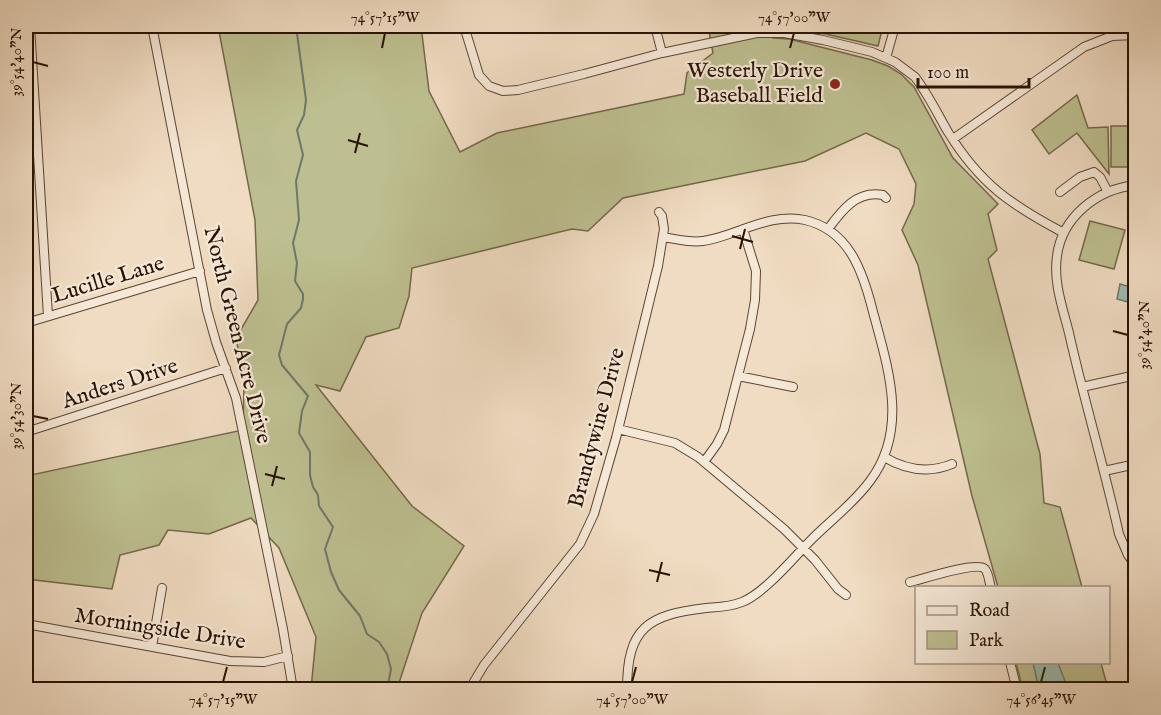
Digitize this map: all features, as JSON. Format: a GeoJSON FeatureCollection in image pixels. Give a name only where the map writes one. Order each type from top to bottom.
{"type":"FeatureCollection","features":[{"type":"Feature","properties":{"kind":"street"},"geometry":{"type":"LineString","coordinates":[[30,26],[48,316]]}},
{"type":"Feature","properties":{"kind":"street","name":"North Green Acre Drive"},"geometry":{"type":"LineString","coordinates":[[152,26],[207,310],[236,398],[293,690]]}},
{"type":"Feature","properties":{"kind":"street"},"geometry":{"type":"LineString","coordinates":[[464,26],[479,75],[489,86],[503,92],[584,75],[662,53],[757,33],[796,35],[823,40],[886,58],[905,68],[915,77],[953,139],[979,173],[1007,200],[1064,233]]}},
{"type":"Feature","properties":{"kind":"street"},"geometry":{"type":"LineString","coordinates":[[655,26],[662,53]]}},
{"type":"Feature","properties":{"kind":"street"},"geometry":{"type":"LineString","coordinates":[[886,58],[895,26]]}},
{"type":"Feature","properties":{"kind":"street"},"geometry":{"type":"LineString","coordinates":[[953,139],[1084,47],[1112,36],[1136,35]]}},
{"type":"Feature","properties":{"kind":"street"},"geometry":{"type":"LineString","coordinates":[[1060,192],[1080,177],[1094,171],[1108,192]]}},
{"type":"Feature","properties":{"kind":"street"},"geometry":{"type":"LineString","coordinates":[[1136,185],[1108,192],[1080,210],[1064,233],[1056,259],[1057,281],[1123,545],[1136,566]]}},
{"type":"Feature","properties":{"kind":"street"},"geometry":{"type":"LineString","coordinates":[[828,229],[844,208],[854,200],[872,194],[883,195],[886,198]]}},
{"type":"Feature","properties":{"kind":"street","name":"Brandywine Drive"},"geometry":{"type":"LineString","coordinates":[[469,690],[484,665],[533,606],[585,535],[602,493],[656,276],[663,237],[663,222],[659,212]]}},
{"type":"Feature","properties":{"kind":"street"},"geometry":{"type":"LineString","coordinates":[[627,690],[632,647],[650,623],[677,612],[743,602],[764,586],[864,489],[884,457],[894,414],[881,340],[867,287],[847,246],[828,229],[804,220],[784,219],[699,242],[663,237]]}},
{"type":"Feature","properties":{"kind":"street"},"geometry":{"type":"LineString","coordinates":[[704,462],[724,430],[752,319],[756,271],[743,229]]}},
{"type":"Feature","properties":{"kind":"street","name":"Lucille Lane"},"geometry":{"type":"LineString","coordinates":[[26,323],[200,271]]}},
{"type":"Feature","properties":{"kind":"street","name":"Anders Drive"},"geometry":{"type":"LineString","coordinates":[[26,432],[226,368]]}},
{"type":"Feature","properties":{"kind":"street"},"geometry":{"type":"LineString","coordinates":[[1082,387],[1136,375]]}},
{"type":"Feature","properties":{"kind":"street"},"geometry":{"type":"LineString","coordinates":[[738,376],[793,387]]}},
{"type":"Feature","properties":{"kind":"street"},"geometry":{"type":"LineString","coordinates":[[618,429],[675,443],[704,462],[804,548],[838,589],[846,595]]}},
{"type":"Feature","properties":{"kind":"street"},"geometry":{"type":"LineString","coordinates":[[884,457],[911,470],[942,468],[952,464]]}},
{"type":"Feature","properties":{"kind":"street"},"geometry":{"type":"LineString","coordinates":[[1104,471],[1136,464]]}},
{"type":"Feature","properties":{"kind":"street"},"geometry":{"type":"LineString","coordinates":[[910,582],[969,567],[980,567],[988,575],[991,586]]}},
{"type":"Feature","properties":{"kind":"street"},"geometry":{"type":"LineString","coordinates":[[152,647],[162,588]]}},
{"type":"Feature","properties":{"kind":"street","name":"Morningside Drive"},"geometry":{"type":"LineString","coordinates":[[26,624],[230,661],[251,663],[288,656]]}},
{"type":"Feature","properties":{"kind":"street"},"geometry":{"type":"LineString","coordinates":[[1010,664],[1017,690]]}},
{"type":"Feature","properties":{"kind":"green space"},"geometry":{"type":"Polygon","coordinates":[[[218,26],[421,26],[429,91],[460,152],[497,133],[684,94],[687,73],[713,53],[708,26],[775,26],[771,31],[773,38],[789,39],[888,66],[901,74],[914,87],[953,158],[998,204],[988,214],[997,250],[988,259],[1040,454],[1044,503],[1060,507],[1082,586],[998,586],[972,496],[918,265],[902,230],[914,204],[916,184],[899,149],[866,133],[805,161],[623,198],[588,231],[572,229],[412,268],[409,296],[399,328],[366,337],[340,391],[316,385],[412,506],[464,546],[422,613],[397,689],[311,689],[316,637],[279,548],[251,518],[209,534],[168,530],[159,545],[120,555],[112,589],[26,579],[26,476],[243,430],[244,381],[236,338],[258,300],[255,220],[218,26]]]}},
{"type":"Feature","properties":{"kind":"green space"},"geometry":{"type":"Polygon","coordinates":[[[791,26],[883,26],[878,46],[791,26]]]}},
{"type":"Feature","properties":{"kind":"green space"},"geometry":{"type":"Polygon","coordinates":[[[1077,95],[1088,128],[1108,127],[1109,174],[1077,133],[1049,154],[1032,130],[1077,95]]]}},
{"type":"Feature","properties":{"kind":"green space"},"geometry":{"type":"Polygon","coordinates":[[[1111,126],[1135,126],[1135,167],[1111,167],[1111,126]]]}},
{"type":"Feature","properties":{"kind":"green space"},"geometry":{"type":"Polygon","coordinates":[[[1090,221],[1125,230],[1114,269],[1079,260],[1090,221]]]}},
{"type":"Feature","properties":{"kind":"green space"},"geometry":{"type":"Polygon","coordinates":[[[1016,664],[1101,664],[1108,689],[1023,689],[1016,664]]]}},
{"type":"Feature","properties":{"kind":"water"},"geometry":{"type":"Polygon","coordinates":[[[1120,284],[1135,288],[1135,304],[1117,299],[1120,284]]]}},
{"type":"Feature","properties":{"kind":"water"},"geometry":{"type":"Polygon","coordinates":[[[1033,664],[1058,664],[1068,689],[1039,689],[1033,664]]]}},
{"type":"Feature","properties":{"kind":"waterway"},"geometry":{"type":"LineString","coordinates":[[296,26],[306,100],[304,115],[297,130],[303,155],[296,181],[299,220],[293,243],[297,263],[295,281],[303,294],[303,299],[301,308],[287,324],[279,355],[282,365],[308,396],[302,411],[299,433],[310,452],[310,475],[318,495],[319,506],[333,527],[325,549],[331,572],[339,590],[360,616],[367,634],[379,642],[387,654],[391,669],[387,690]]}},
{"type":"Feature","properties":{"kind":"place","name":"Westerly Drive Baseball Field"},"geometry":{"type":"Point","coordinates":[835,84]}}]}
